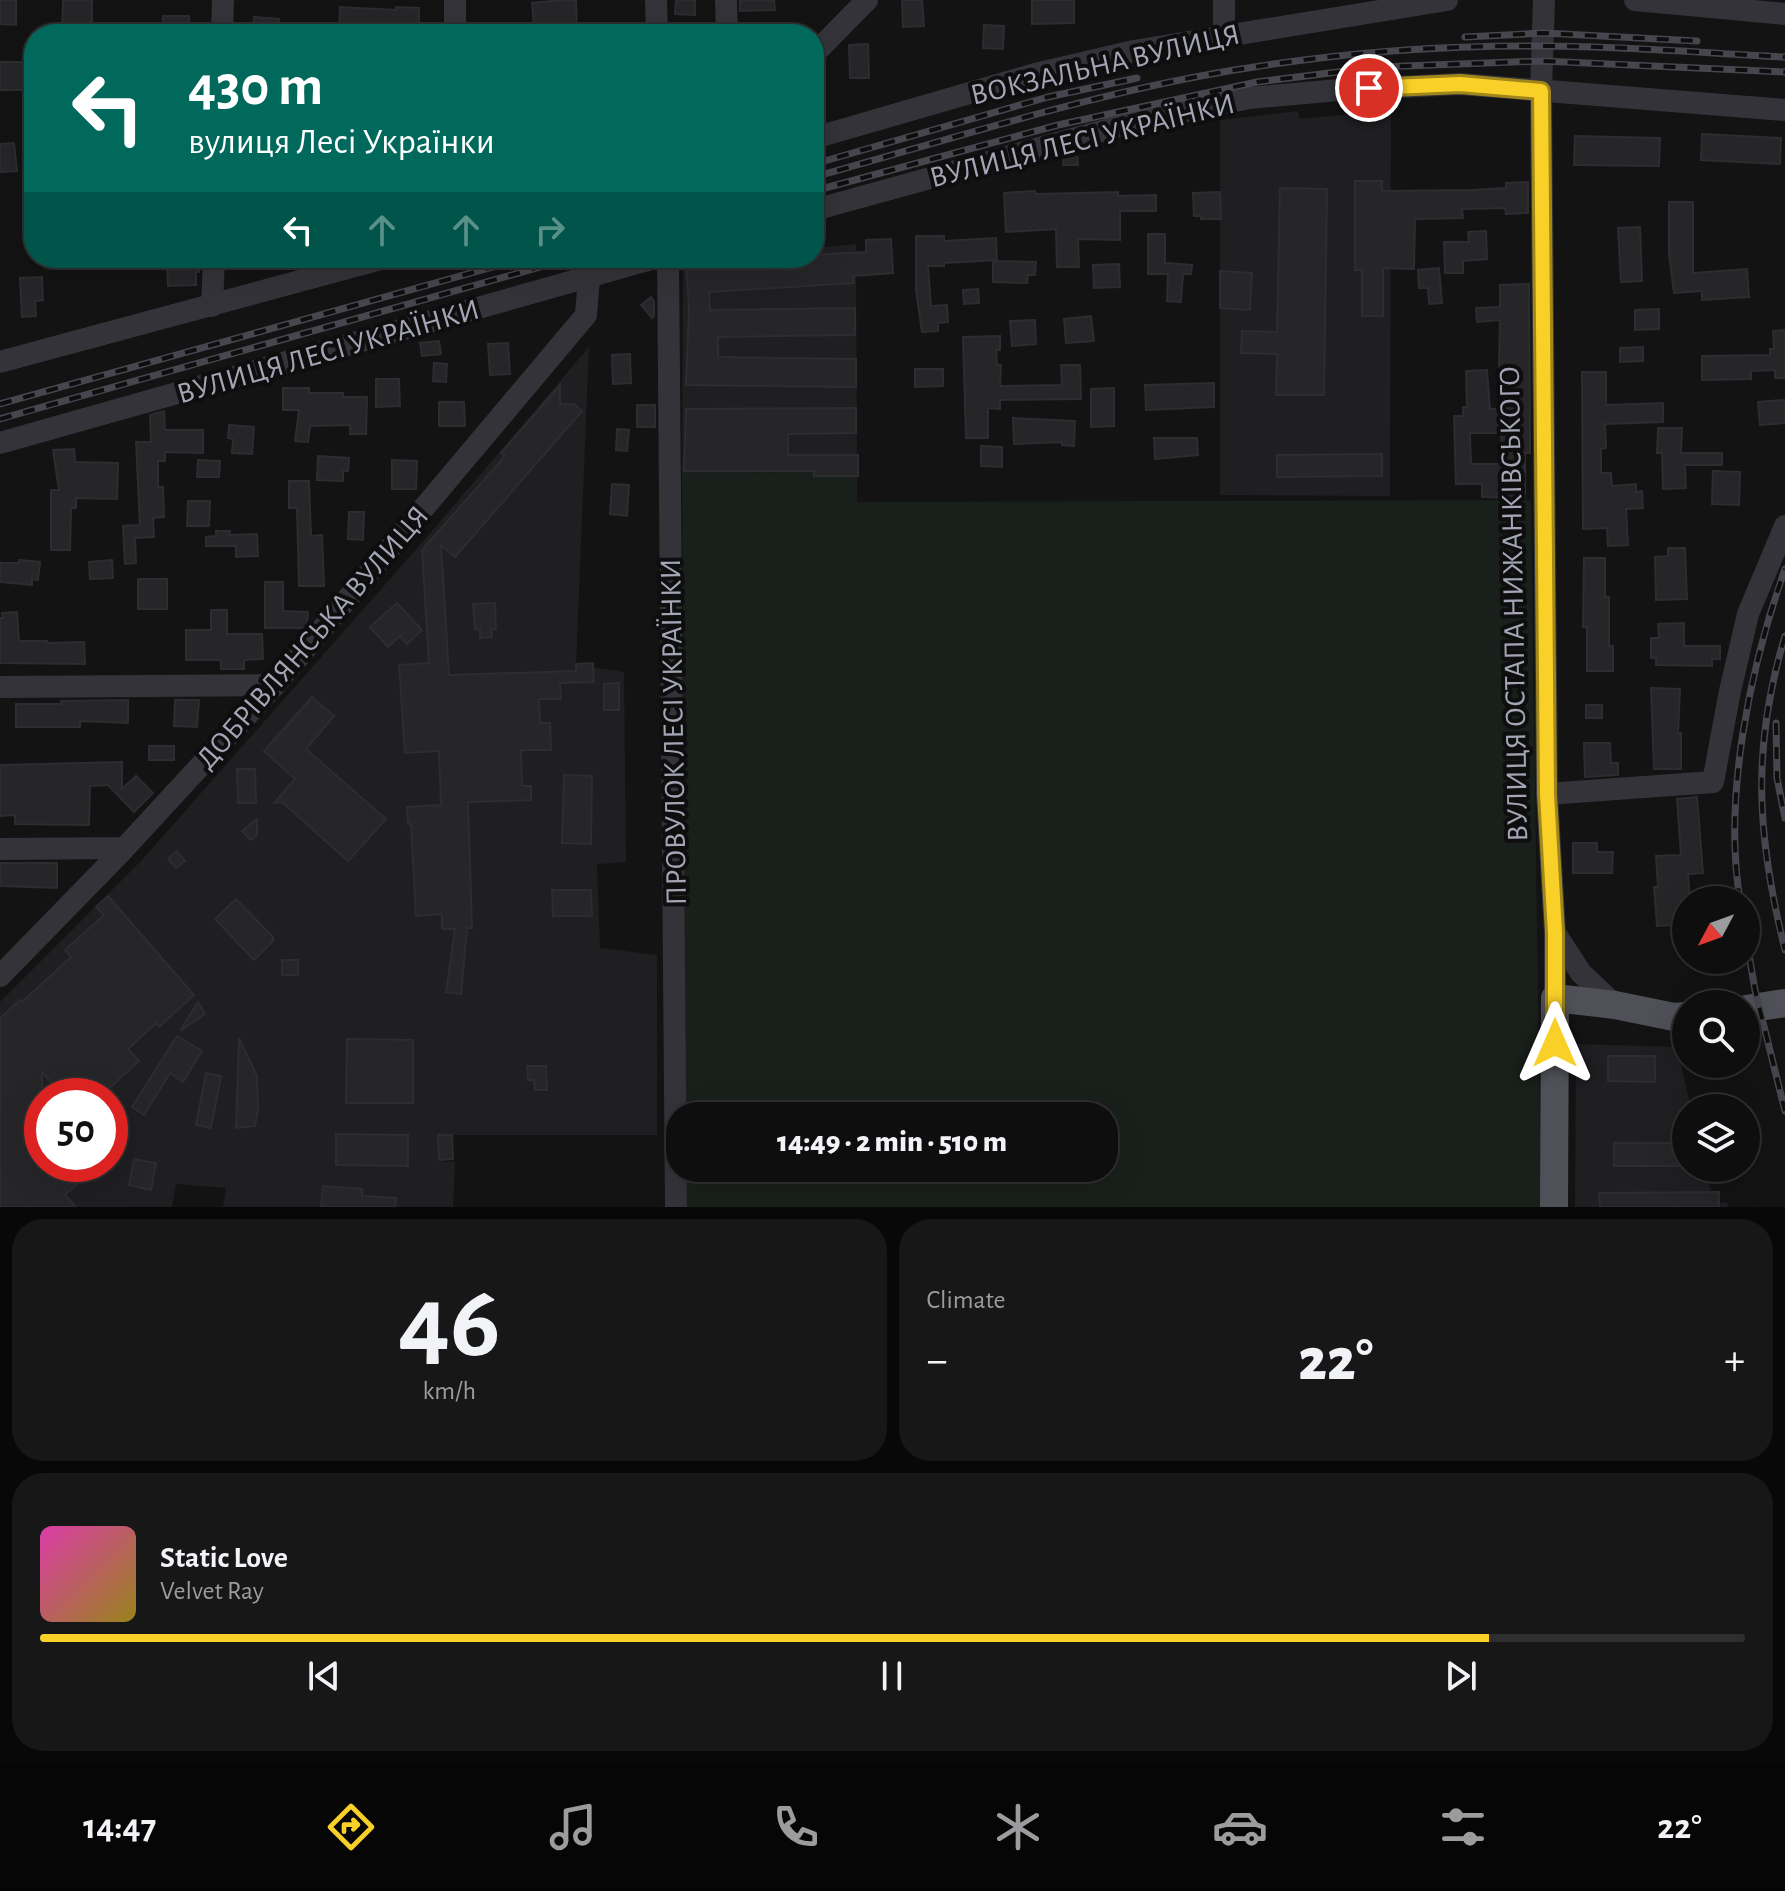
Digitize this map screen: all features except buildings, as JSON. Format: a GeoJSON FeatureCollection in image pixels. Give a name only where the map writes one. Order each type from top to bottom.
{"type":"FeatureCollection","features":[{"type":"Feature","properties":{"kind":"main road"},"geometry":{"type":"LineString","coordinates":[[1555,998],[1615,1005],[1672,1017]]}},
{"type":"Feature","properties":{"kind":"main road","name":"ВУЛИЦЯ ОСТАПА НИЖАНКІВСЬКОГО"},"geometry":{"type":"LineString","coordinates":[[1554,1207],[1555,998]]}},
{"type":"Feature","properties":{"kind":"main road"},"geometry":{"type":"LineString","coordinates":[[1760,1007],[1785,1003]]}},
{"type":"Feature","properties":{"kind":"main road"},"geometry":{"type":"LineString","coordinates":[[1555,1043],[1568,1023],[1581,1015],[1615,1005]]}},
{"type":"Feature","properties":{"kind":"street"},"geometry":{"type":"LineString","coordinates":[[222,24],[223,0]]}},
{"type":"Feature","properties":{"kind":"street"},"geometry":{"type":"LineString","coordinates":[[454,0],[455,24]]}},
{"type":"Feature","properties":{"kind":"street"},"geometry":{"type":"LineString","coordinates":[[656,0],[657,24]]}},
{"type":"Feature","properties":{"kind":"street"},"geometry":{"type":"LineString","coordinates":[[726,0],[727,24]]}},
{"type":"Feature","properties":{"kind":"street"},"geometry":{"type":"LineString","coordinates":[[824,44],[867,0]]}},
{"type":"Feature","properties":{"kind":"street"},"geometry":{"type":"LineString","coordinates":[[1224,0],[1224,35]]}},
{"type":"Feature","properties":{"kind":"street","name":"ВОКЗАЛЬНА ВУЛИЦЯ"},"geometry":{"type":"LineString","coordinates":[[824,135],[1035,74],[1134,51],[1224,35],[1323,10],[1447,0]]}},
{"type":"Feature","properties":{"kind":"street","name":"ВУЛИЦЯ ОСТАПА НИЖАНКІВСЬКОГО"},"geometry":{"type":"LineString","coordinates":[[1544,0],[1541,91],[1547,794],[1555,933],[1555,998]]}},
{"type":"Feature","properties":{"kind":"street"},"geometry":{"type":"LineString","coordinates":[[1635,0],[1744,13],[1785,14]]}},
{"type":"Feature","properties":{"kind":"street","name":"ВУЛИЦЯ ЛЕСІ УКРАЇНКИ"},"geometry":{"type":"LineString","coordinates":[[824,207],[1134,122],[1249,98],[1460,84],[1785,110]]}},
{"type":"Feature","properties":{"kind":"street"},"geometry":{"type":"LineString","coordinates":[[212,306],[214,268]]}},
{"type":"Feature","properties":{"kind":"street"},"geometry":{"type":"LineString","coordinates":[[0,362],[349,268]]}},
{"type":"Feature","properties":{"kind":"street","name":"ВУЛИЦЯ ЛЕСІ УКРАЇНКИ"},"geometry":{"type":"LineString","coordinates":[[0,443],[622,268]]}},
{"type":"Feature","properties":{"kind":"street","name":"ПРОВУЛОК ЛЕСІ УКРАЇНКИ"},"geometry":{"type":"LineString","coordinates":[[668,268],[676,1207]]}},
{"type":"Feature","properties":{"kind":"street","name":"ДОБРІВЛЯНСЬКА ВУЛИЦЯ"},"geometry":{"type":"LineString","coordinates":[[0,976],[275,685],[586,315],[589,278]]}},
{"type":"Feature","properties":{"kind":"street"},"geometry":{"type":"LineString","coordinates":[[1547,794],[1713,782],[1748,614],[1785,526]]}},
{"type":"Feature","properties":{"kind":"street"},"geometry":{"type":"LineString","coordinates":[[0,687],[275,685]]}},
{"type":"Feature","properties":{"kind":"street"},"geometry":{"type":"LineString","coordinates":[[0,849],[124,848]]}},
{"type":"Feature","properties":{"kind":"street"},"geometry":{"type":"LineString","coordinates":[[1555,933],[1581,973],[1615,1005]]}},
{"type":"Feature","properties":{"kind":"shaded area"},"geometry":{"type":"Polygon","coordinates":[[[1391,110],[1390,496],[1220,495],[1220,120],[1298,111],[1300,119],[1391,110]]]}},
{"type":"Feature","properties":{"kind":"shaded area"},"geometry":{"type":"Polygon","coordinates":[[[856,244],[857,471],[682,474],[683,268],[824,268],[824,247],[856,244]]]}},
{"type":"Feature","properties":{"kind":"shaded area"},"geometry":{"type":"Polygon","coordinates":[[[589,347],[576,665],[624,672],[626,862],[597,864],[600,948],[657,955],[657,1135],[439,1135],[438,1161],[455,1162],[453,1207],[223,1207],[226,1188],[176,1184],[172,1207],[0,1207],[0,1002],[141,861],[420,545],[589,347]]]}},
{"type":"Feature","properties":{"kind":"shaded area"},"geometry":{"type":"Polygon","coordinates":[[[857,471],[857,502],[1531,500],[1541,1207],[685,1207],[685,1182],[1118,1182],[1118,1102],[685,1102],[682,474],[857,471]]]}},
{"type":"Feature","properties":{"kind":"shaded area"},"geometry":{"type":"Polygon","coordinates":[[[1576,1044],[1672,1047],[1672,1078],[1684,1078],[1688,1094],[1672,1094],[1672,1182],[1708,1182],[1711,1192],[1719,1192],[1719,1203],[1727,1202],[1728,1207],[1575,1207],[1576,1044]]]}},
{"type":"Feature","properties":{"kind":"railway"},"geometry":{"type":"LineString","coordinates":[[1465,37],[1544,33],[1697,41]]}},
{"type":"Feature","properties":{"kind":"railway"},"geometry":{"type":"LineString","coordinates":[[824,174],[1032,115],[1143,88],[1198,76],[1326,57],[1398,50],[1507,46],[1604,47],[1785,57]]}},
{"type":"Feature","properties":{"kind":"railway"},"geometry":{"type":"LineString","coordinates":[[824,188],[1058,125],[1257,82],[1378,67],[1542,61],[1785,72]]}},
{"type":"Feature","properties":{"kind":"railway"},"geometry":{"type":"LineString","coordinates":[[824,161],[1048,97],[1137,78]]}},
{"type":"Feature","properties":{"kind":"railway"},"geometry":{"type":"LineString","coordinates":[[0,404],[489,268]]}},
{"type":"Feature","properties":{"kind":"railway"},"geometry":{"type":"LineString","coordinates":[[0,419],[536,268]]}},
{"type":"Feature","properties":{"kind":"railway"},"geometry":{"type":"LineString","coordinates":[[1739,886],[1735,819],[1743,733],[1761,648],[1785,569]]}},
{"type":"Feature","properties":{"kind":"railway"},"geometry":{"type":"LineString","coordinates":[[1785,636],[1767,717],[1762,793],[1768,869],[1785,950]]}},
{"type":"Feature","properties":{"kind":"railway"},"geometry":{"type":"LineString","coordinates":[[1776,723],[1777,778],[1785,818]]}},
{"type":"Feature","properties":{"kind":"railway"},"geometry":{"type":"LineString","coordinates":[[1752,974],[1785,1111]]}},
{"type":"Feature","properties":{"kind":"route"},"geometry":{"type":"LineString","coordinates":[[1369,88],[1460,84],[1541,91],[1547,794],[1555,933],[1555,1043]]}}]}
